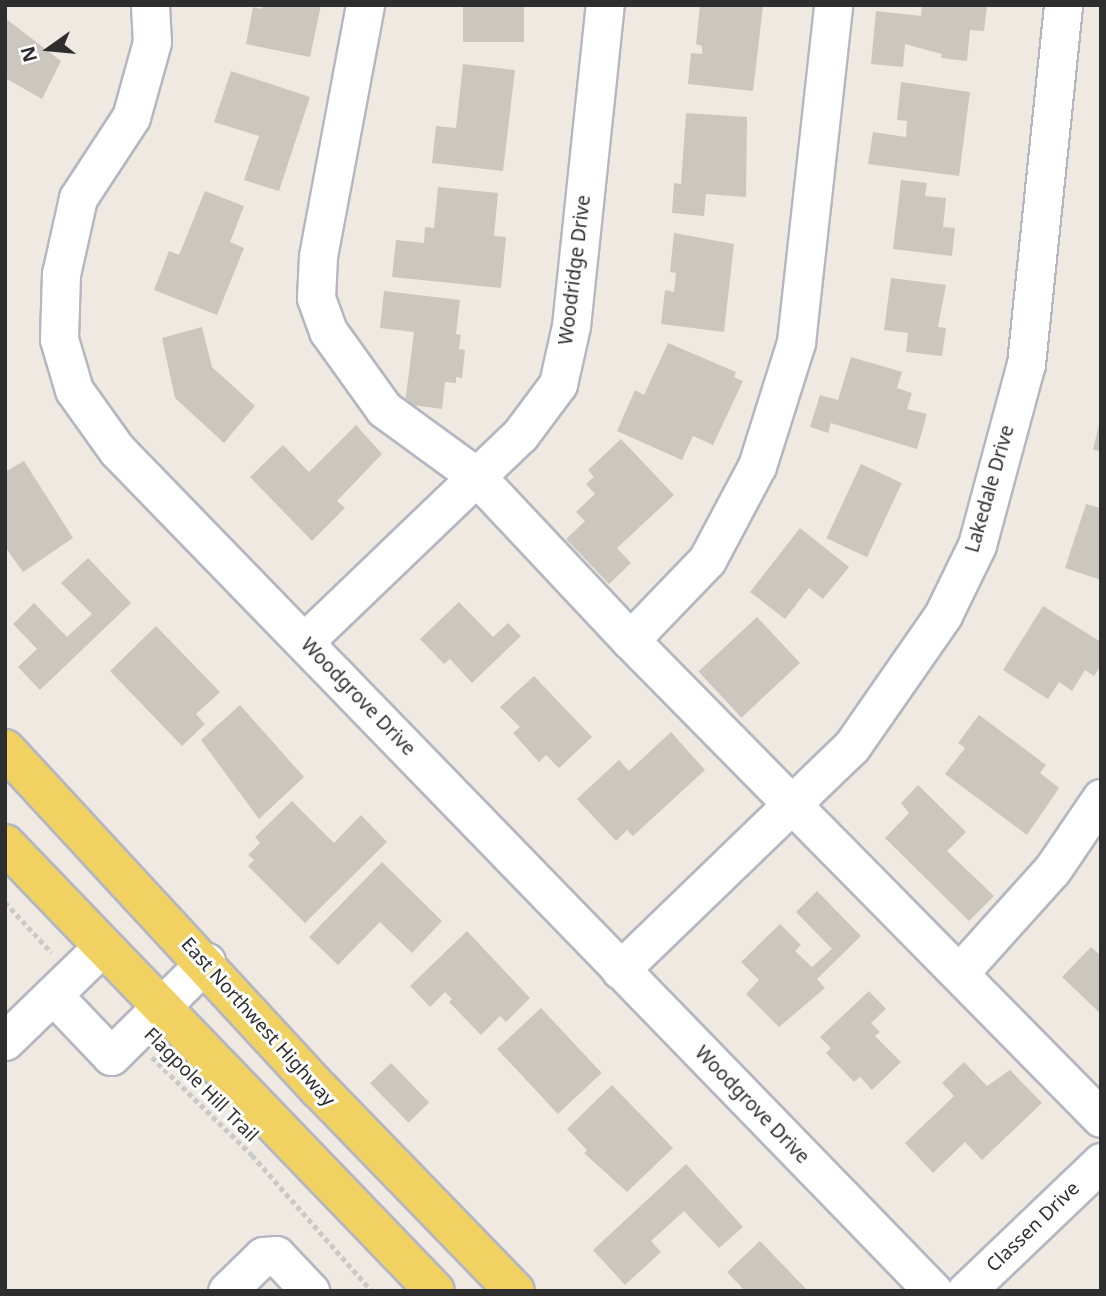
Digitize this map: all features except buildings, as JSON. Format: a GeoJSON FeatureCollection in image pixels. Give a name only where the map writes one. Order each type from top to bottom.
{"type":"FeatureCollection","features":[{"type":"Feature","properties":{"kind":"main road","name":"East Northwest Highway"},"geometry":{"type":"LineString","coordinates":[[5,749],[206,962],[320,1090],[515,1291]]}},
{"type":"Feature","properties":{"kind":"main road"},"geometry":{"type":"LineString","coordinates":[[5,844],[435,1291]]}},
{"type":"Feature","properties":{"kind":"street","name":"Woodgrove Drive"},"geometry":{"type":"LineString","coordinates":[[150,5],[152,42],[131,117],[78,198],[61,274],[59,339],[74,390],[117,450],[933,1291]]}},
{"type":"Feature","properties":{"kind":"street"},"geometry":{"type":"LineString","coordinates":[[365,5],[318,257],[316,298],[328,331],[383,408],[476,476],[630,640],[1101,1118]]}},
{"type":"Feature","properties":{"kind":"street","name":"Woodridge Drive"},"geometry":{"type":"LineString","coordinates":[[305,641],[520,435],[558,384],[571,326],[606,5]]}},
{"type":"Feature","properties":{"kind":"street"},"geometry":{"type":"LineString","coordinates":[[630,640],[707,560],[757,466],[796,342],[833,5]]}},
{"type":"Feature","properties":{"kind":"street","name":"Lakedale Drive"},"geometry":{"type":"LineString","coordinates":[[620,970],[793,806],[852,746],[943,615],[977,545],[1026,364],[1063,5]]}},
{"type":"Feature","properties":{"kind":"street"},"geometry":{"type":"LineString","coordinates":[[960,972],[1052,870],[1101,798]]}},
{"type":"Feature","properties":{"kind":"street"},"geometry":{"type":"LineString","coordinates":[[5,1041],[102,947]]}},
{"type":"Feature","properties":{"kind":"street"},"geometry":{"type":"LineString","coordinates":[[64,985],[111,1056],[206,962]]}},
{"type":"Feature","properties":{"kind":"street","name":"Classen Drive"},"geometry":{"type":"LineString","coordinates":[[966,1291],[1101,1162]]}},
{"type":"Feature","properties":{"kind":"street"},"geometry":{"type":"LineString","coordinates":[[227,1291],[263,1256],[276,1255],[310,1291]]}},
{"type":"Feature","properties":{"kind":"path"},"geometry":{"type":"LineString","coordinates":[[5,902],[64,985]]}},
{"type":"Feature","properties":{"kind":"path","name":"Flagpole Hill Trail"},"geometry":{"type":"LineString","coordinates":[[132,1037],[252,1155],[372,1291]]}}]}
